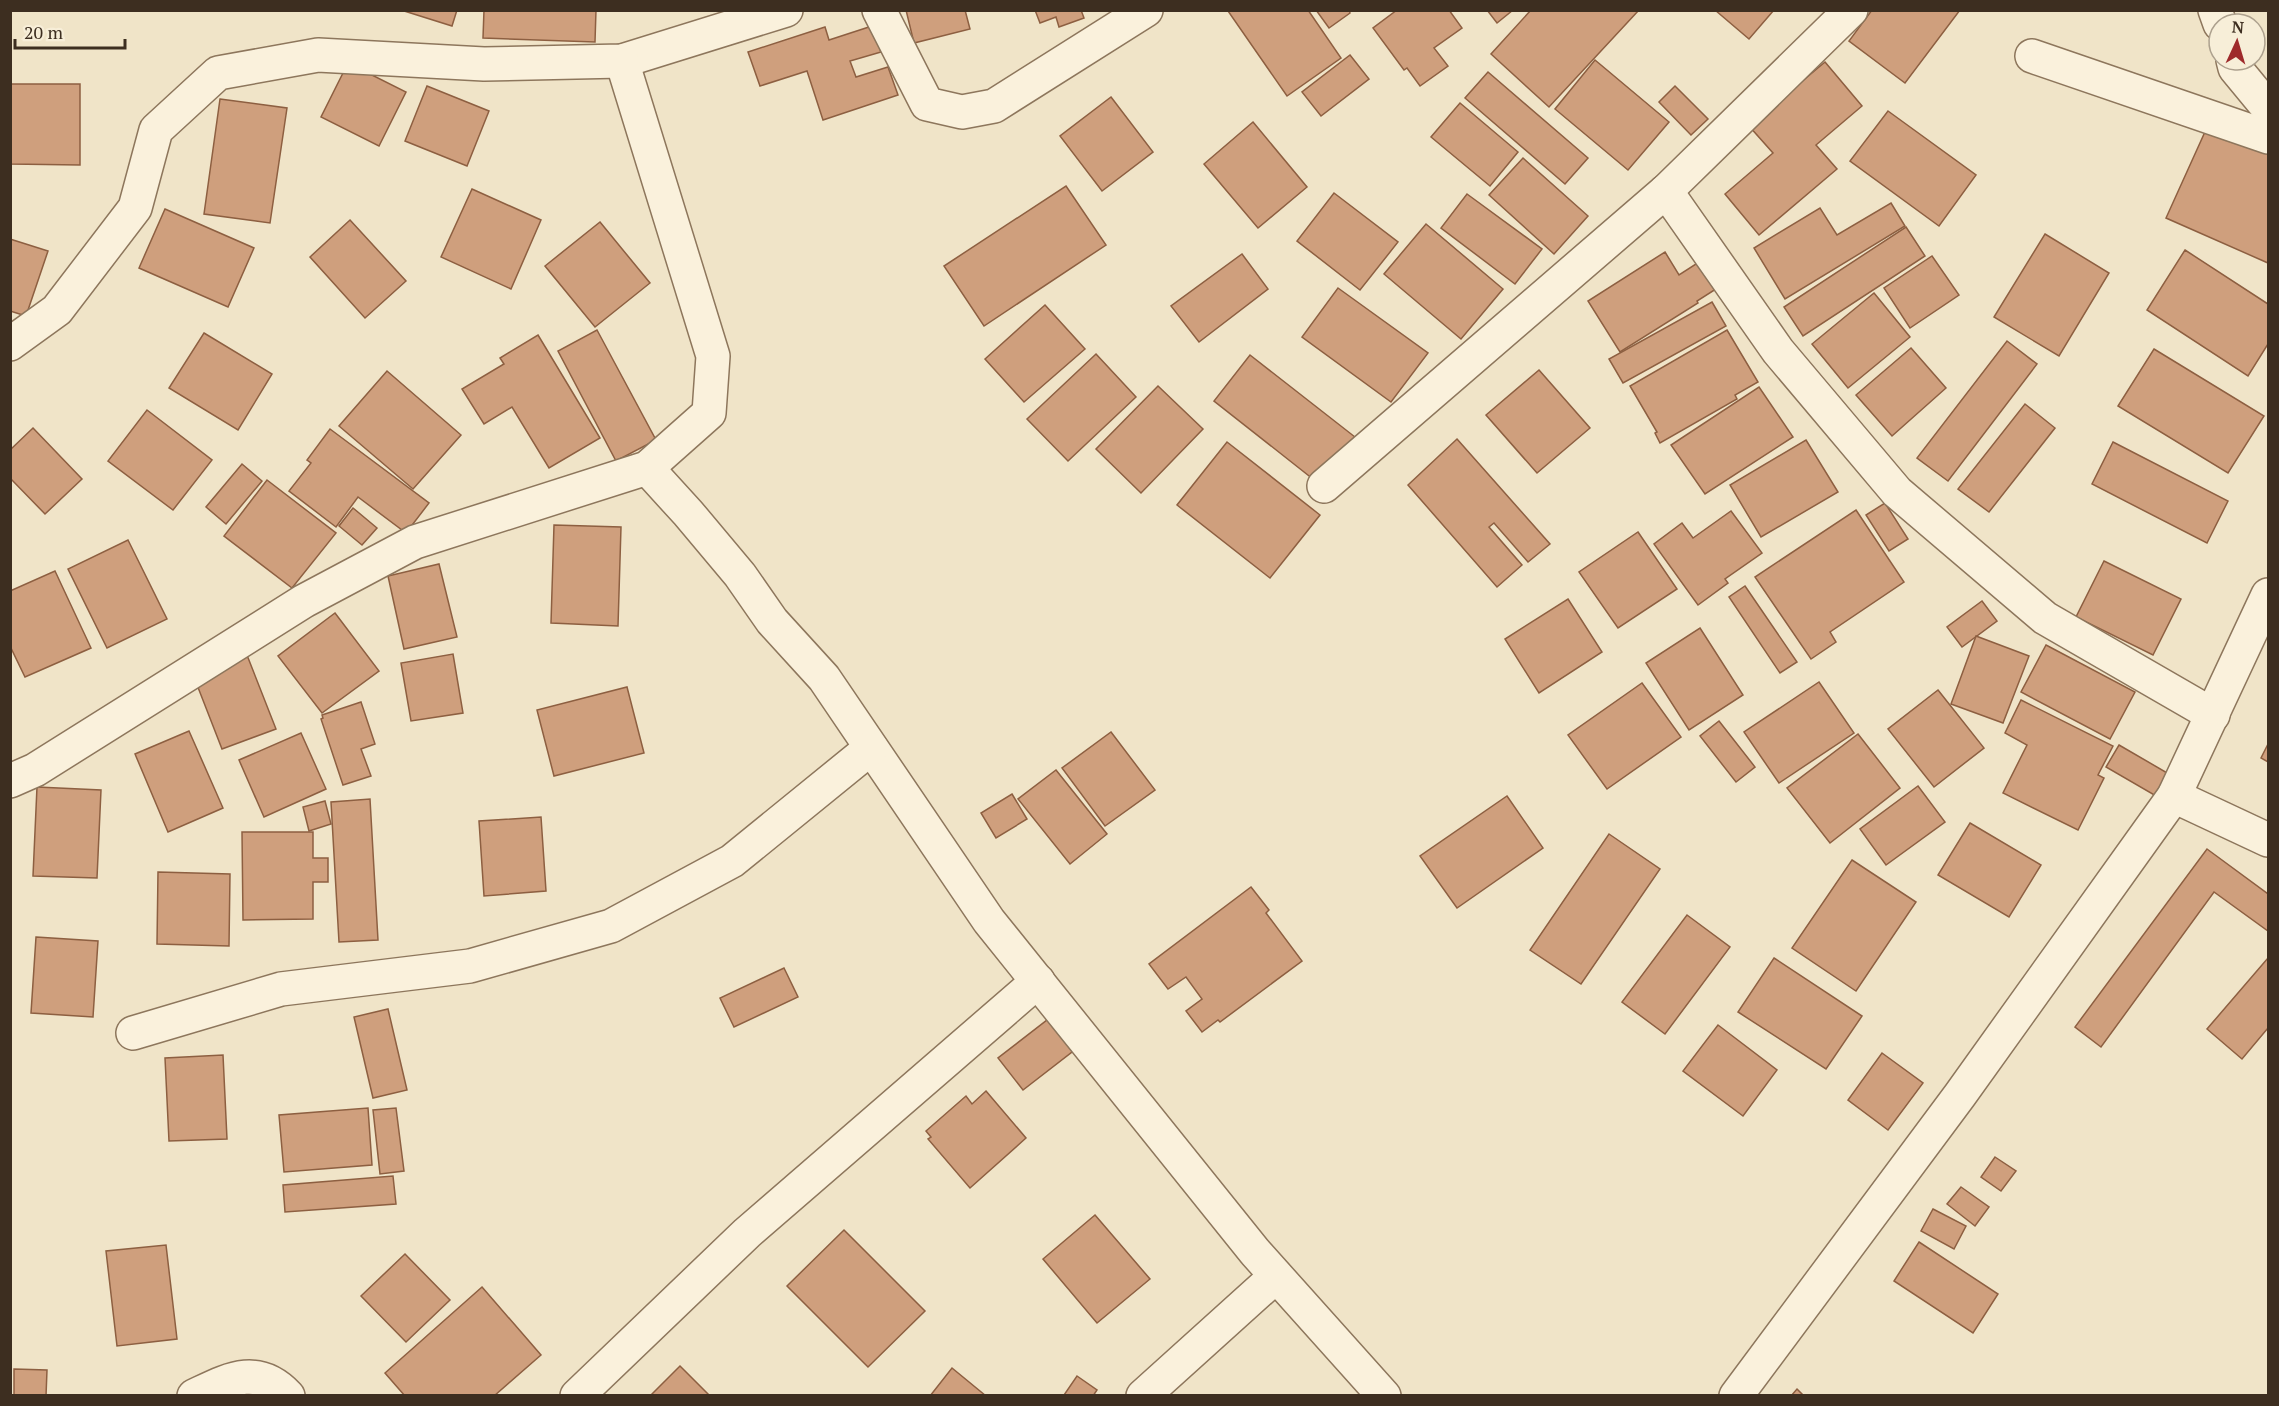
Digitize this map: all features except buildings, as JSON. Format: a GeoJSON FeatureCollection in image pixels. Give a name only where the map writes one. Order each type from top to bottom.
{"type":"FeatureCollection","features":[{"type":"Feature","properties":{"kind":"street"},"geometry":{"type":"LineString","coordinates":[[10,344],[57,310],[128,218],[135,208],[156,130],[218,73],[318,55],[484,64],[622,61],[786,10]]}},
{"type":"Feature","properties":{"kind":"street"},"geometry":{"type":"LineString","coordinates":[[879,10],[927,104],[963,112],[994,106],[1146,10]]}},
{"type":"Feature","properties":{"kind":"street"},"geometry":{"type":"LineString","coordinates":[[1324,486],[1666,191],[1851,10]]}},
{"type":"Feature","properties":{"kind":"street"},"geometry":{"type":"LineString","coordinates":[[2032,56],[2268,137]]}},
{"type":"Feature","properties":{"kind":"street"},"geometry":{"type":"LineString","coordinates":[[10,781],[35,770],[304,601],[415,542],[647,468],[709,413],[713,356],[622,61]]}},
{"type":"Feature","properties":{"kind":"street"},"geometry":{"type":"LineString","coordinates":[[2238,72],[2268,108]]}},
{"type":"Feature","properties":{"kind":"street"},"geometry":{"type":"LineString","coordinates":[[1666,191],[1778,351],[1898,492],[2045,618],[2213,715]]}},
{"type":"Feature","properties":{"kind":"street"},"geometry":{"type":"LineString","coordinates":[[647,468],[740,575],[772,621],[824,678],[989,921],[1276,1276],[1384,1395]]}},
{"type":"Feature","properties":{"kind":"street"},"geometry":{"type":"LineString","coordinates":[[1736,1395],[1960,1095],[2174,796],[2268,594]]}},
{"type":"Feature","properties":{"kind":"street"},"geometry":{"type":"LineString","coordinates":[[133,1033],[281,989],[470,966],[610,926],[732,861],[871,748]]}},
{"type":"Feature","properties":{"kind":"street"},"geometry":{"type":"LineString","coordinates":[[2174,796],[2268,840]]}},
{"type":"Feature","properties":{"kind":"street"},"geometry":{"type":"LineString","coordinates":[[577,1395],[747,1233],[1038,981]]}},
{"type":"Feature","properties":{"kind":"street"},"geometry":{"type":"LineString","coordinates":[[1143,1395],[1276,1276]]}},
{"type":"Feature","properties":{"kind":"street"},"geometry":{"type":"LineString","coordinates":[[194,1395],[229,1379],[257,1376],[288,1395]]}}]}
